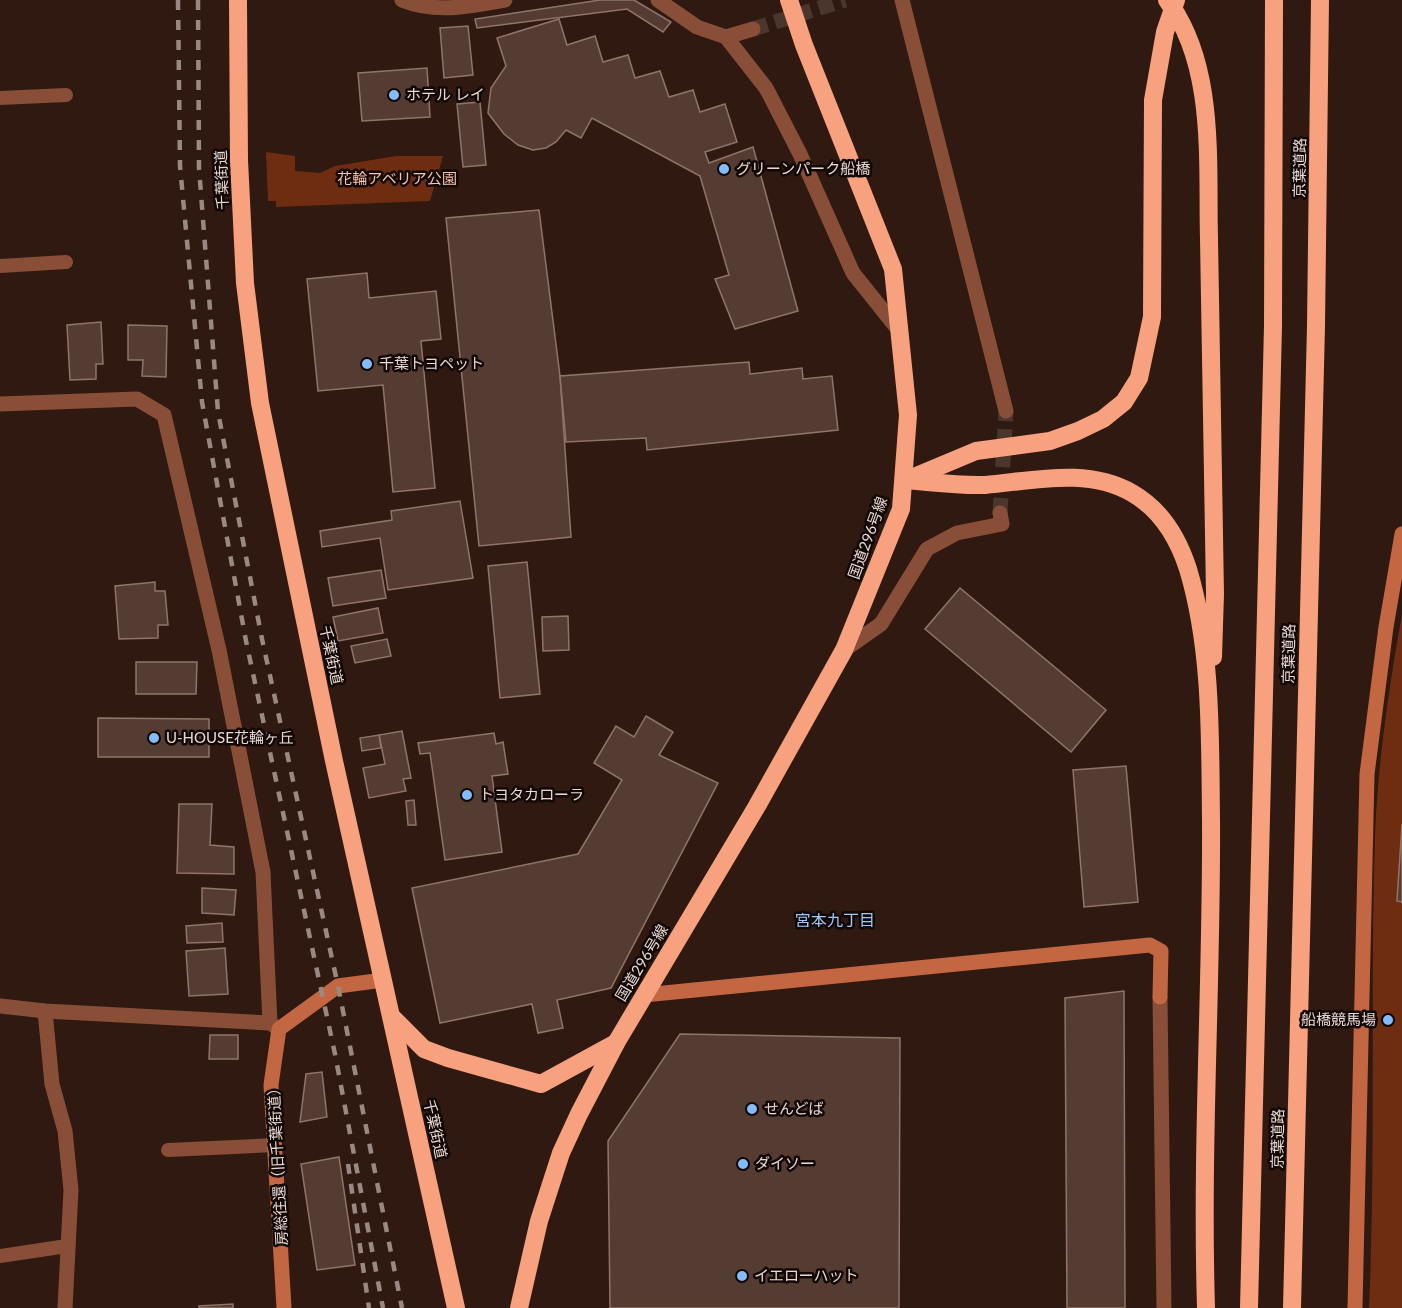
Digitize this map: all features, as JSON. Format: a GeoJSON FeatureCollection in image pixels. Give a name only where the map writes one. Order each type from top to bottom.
{"type":"FeatureCollection","features":[{"type":"Feature","properties":{"kind":"highway","name":"千葉街道"},"geometry":{"type":"LineString","coordinates":[[238,0],[239,160],[244,283],[260,403],[383,980],[456,1308]]}},
{"type":"Feature","properties":{"kind":"highway","name":"国道296号線"},"geometry":{"type":"LineString","coordinates":[[519,1308],[539,1221],[561,1153],[616,1043],[757,806],[844,650],[901,509],[908,415],[893,270],[808,56],[789,0]]}},
{"type":"Feature","properties":{"kind":"highway"},"geometry":{"type":"LineString","coordinates":[[1167,0],[1181,18],[1194,52],[1203,98],[1209,239],[1215,594],[1210,749],[1206,1308]]}},
{"type":"Feature","properties":{"kind":"highway"},"geometry":{"type":"LineString","coordinates":[[904,480],[976,451],[1050,441],[1078,431],[1103,419],[1124,402],[1139,378],[1152,317],[1153,100],[1165,32],[1176,0]]}},
{"type":"Feature","properties":{"kind":"highway","name":"京葉道路"},"geometry":{"type":"LineString","coordinates":[[1249,1308],[1273,326],[1274,0]]}},
{"type":"Feature","properties":{"kind":"highway","name":"京葉道路"},"geometry":{"type":"LineString","coordinates":[[1292,1308],[1321,0]]}},
{"type":"Feature","properties":{"kind":"highway"},"geometry":{"type":"LineString","coordinates":[[904,480],[982,485],[1074,477],[1103,481],[1122,489],[1155,510],[1174,535],[1187,567],[1196,603],[1204,652],[1210,749]]}},
{"type":"Feature","properties":{"kind":"highway"},"geometry":{"type":"LineString","coordinates":[[393,1018],[424,1049],[541,1084],[616,1043]]}},
{"type":"Feature","properties":{"kind":"street"},"geometry":{"type":"LineString","coordinates":[[402,0],[422,8],[451,9],[505,0]]}},
{"type":"Feature","properties":{"kind":"street"},"geometry":{"type":"LineString","coordinates":[[658,0],[697,27],[726,37],[766,88],[800,154],[853,273],[901,333]]}},
{"type":"Feature","properties":{"kind":"street"},"geometry":{"type":"LineString","coordinates":[[902,0],[1006,411]]}},
{"type":"Feature","properties":{"kind":"street"},"geometry":{"type":"LineString","coordinates":[[726,37],[753,29]]}},
{"type":"Feature","properties":{"kind":"street"},"geometry":{"type":"LineString","coordinates":[[0,404],[137,399],[164,416],[219,650],[263,872],[275,1026]]}},
{"type":"Feature","properties":{"kind":"street"},"geometry":{"type":"LineString","coordinates":[[844,650],[881,624],[927,549],[957,533],[1002,524],[1000,513]]}},
{"type":"Feature","properties":{"kind":"street"},"geometry":{"type":"LineString","coordinates":[[1355,1308],[1366,774],[1386,627],[1402,534]]}},
{"type":"Feature","properties":{"kind":"street"},"geometry":{"type":"LineString","coordinates":[[644,995],[1150,945],[1161,951],[1164,1308]]}},
{"type":"Feature","properties":{"kind":"street"},"geometry":{"type":"LineString","coordinates":[[0,1006],[275,1026],[338,986],[383,980]]}},
{"type":"Feature","properties":{"kind":"street"},"geometry":{"type":"LineString","coordinates":[[45,1011],[52,1084],[64,1131],[71,1190],[65,1308]]}},
{"type":"Feature","properties":{"kind":"street","name":"房総往還（旧千葉街道）"},"geometry":{"type":"LineString","coordinates":[[275,1026],[271,1086],[284,1308]]}},
{"type":"Feature","properties":{"kind":"lane"},"geometry":{"type":"LineString","coordinates":[[0,98],[66,95]]}},
{"type":"Feature","properties":{"kind":"lane"},"geometry":{"type":"LineString","coordinates":[[0,266],[66,262]]}},
{"type":"Feature","properties":{"kind":"lane"},"geometry":{"type":"LineString","coordinates":[[168,1150],[275,1145]]}},
{"type":"Feature","properties":{"kind":"lane"},"geometry":{"type":"LineString","coordinates":[[0,1256],[67,1246]]}},
{"type":"Feature","properties":{"kind":"green space","name":"花輪アベリア公園"},"geometry":{"type":"Polygon","coordinates":[[[266,152],[295,156],[295,171],[320,173],[335,166],[396,156],[443,156],[430,201],[276,207],[276,201],[268,201],[266,152]]]}},
{"type":"Feature","properties":{"kind":"green space","name":"船橋競馬場"},"geometry":{"type":"Polygon","coordinates":[[[1402,614],[1402,1308],[1369,1308],[1375,835],[1385,724],[1402,614]]]}},
{"type":"Feature","properties":{"kind":"building"},"geometry":{"type":"Polygon","coordinates":[[[600,0],[634,0],[671,22],[663,32],[627,9],[477,28],[475,19],[600,0]]]}},
{"type":"Feature","properties":{"kind":"building","name":"グリーンパーク船橋"},"geometry":{"type":"Polygon","coordinates":[[[559,19],[567,45],[595,36],[603,62],[628,55],[635,78],[660,71],[669,97],[693,90],[700,112],[725,104],[737,142],[705,152],[709,163],[753,147],[798,311],[735,329],[715,279],[729,275],[700,176],[592,118],[581,138],[566,130],[556,142],[546,148],[533,150],[518,145],[504,134],[488,113],[491,88],[506,66],[497,38],[559,19]]]}},
{"type":"Feature","properties":{"kind":"building"},"geometry":{"type":"Polygon","coordinates":[[[468,26],[473,75],[444,78],[440,28],[468,26]]]}},
{"type":"Feature","properties":{"kind":"building","name":"ホテル レイ"},"geometry":{"type":"Polygon","coordinates":[[[427,68],[430,117],[362,121],[358,73],[427,68]]]}},
{"type":"Feature","properties":{"kind":"building"},"geometry":{"type":"Polygon","coordinates":[[[480,102],[486,165],[463,167],[457,104],[480,102]]]}},
{"type":"Feature","properties":{"kind":"building"},"geometry":{"type":"Polygon","coordinates":[[[539,210],[560,376],[571,537],[479,546],[446,218],[539,210]]]}},
{"type":"Feature","properties":{"kind":"building"},"geometry":{"type":"Polygon","coordinates":[[[367,273],[369,298],[436,291],[441,339],[421,341],[435,488],[393,492],[383,385],[318,391],[307,279],[367,273]]]}},
{"type":"Feature","properties":{"kind":"building"},"geometry":{"type":"Polygon","coordinates":[[[101,322],[103,364],[96,364],[96,379],[70,380],[67,325],[101,322]]]}},
{"type":"Feature","properties":{"kind":"building"},"geometry":{"type":"Polygon","coordinates":[[[128,325],[167,326],[166,377],[142,376],[143,360],[128,360],[128,325]]]}},
{"type":"Feature","properties":{"kind":"building"},"geometry":{"type":"Polygon","coordinates":[[[749,362],[750,374],[802,368],[803,379],[832,376],[838,430],[647,450],[646,438],[566,442],[560,376],[749,362]]]}},
{"type":"Feature","properties":{"kind":"building"},"geometry":{"type":"Polygon","coordinates":[[[460,501],[473,578],[388,590],[380,538],[322,547],[320,531],[392,520],[391,511],[460,501]]]}},
{"type":"Feature","properties":{"kind":"building"},"geometry":{"type":"Polygon","coordinates":[[[527,562],[540,694],[500,698],[488,566],[527,562]]]}},
{"type":"Feature","properties":{"kind":"building"},"geometry":{"type":"Polygon","coordinates":[[[381,570],[386,598],[333,606],[328,578],[381,570]]]}},
{"type":"Feature","properties":{"kind":"building"},"geometry":{"type":"Polygon","coordinates":[[[155,582],[155,591],[165,591],[168,625],[158,625],[158,638],[119,639],[115,586],[155,582]]]}},
{"type":"Feature","properties":{"kind":"building"},"geometry":{"type":"Polygon","coordinates":[[[960,588],[1106,710],[1071,752],[925,629],[960,588]]]}},
{"type":"Feature","properties":{"kind":"building"},"geometry":{"type":"Polygon","coordinates":[[[378,608],[383,633],[338,641],[333,617],[378,608]]]}},
{"type":"Feature","properties":{"kind":"building"},"geometry":{"type":"Polygon","coordinates":[[[568,616],[569,650],[543,651],[542,617],[568,616]]]}},
{"type":"Feature","properties":{"kind":"building"},"geometry":{"type":"Polygon","coordinates":[[[387,639],[391,656],[355,663],[351,646],[387,639]]]}},
{"type":"Feature","properties":{"kind":"building"},"geometry":{"type":"Polygon","coordinates":[[[136,662],[197,662],[196,694],[136,694],[136,662]]]}},
{"type":"Feature","properties":{"kind":"building"},"geometry":{"type":"Polygon","coordinates":[[[646,716],[673,732],[659,755],[718,783],[611,988],[557,1000],[563,1028],[538,1033],[532,1004],[440,1023],[412,888],[578,854],[622,780],[594,763],[616,726],[634,737],[646,716]]]}},
{"type":"Feature","properties":{"kind":"building","name":"U-HOUSE花輪ヶ丘"},"geometry":{"type":"Polygon","coordinates":[[[98,718],[209,719],[209,757],[98,757],[98,718]]]}},
{"type":"Feature","properties":{"kind":"building"},"geometry":{"type":"Polygon","coordinates":[[[402,731],[411,778],[403,779],[406,791],[369,798],[363,768],[385,764],[379,735],[402,731]]]}},
{"type":"Feature","properties":{"kind":"building"},"geometry":{"type":"Polygon","coordinates":[[[494,733],[496,744],[503,742],[508,774],[492,776],[502,852],[445,860],[430,753],[420,754],[418,743],[494,733]]]}},
{"type":"Feature","properties":{"kind":"building"},"geometry":{"type":"Polygon","coordinates":[[[379,735],[381,748],[362,751],[360,738],[379,735]]]}},
{"type":"Feature","properties":{"kind":"building"},"geometry":{"type":"Polygon","coordinates":[[[1126,766],[1138,902],[1084,907],[1073,770],[1126,766]]]}},
{"type":"Feature","properties":{"kind":"building"},"geometry":{"type":"Polygon","coordinates":[[[414,800],[416,825],[408,825],[406,801],[414,800]]]}},
{"type":"Feature","properties":{"kind":"building"},"geometry":{"type":"Polygon","coordinates":[[[179,804],[212,804],[210,845],[234,847],[234,874],[177,873],[179,804]]]}},
{"type":"Feature","properties":{"kind":"building"},"geometry":{"type":"Polygon","coordinates":[[[1402,824],[1402,902],[1397,901],[1402,824]]]}},
{"type":"Feature","properties":{"kind":"building"},"geometry":{"type":"Polygon","coordinates":[[[202,888],[236,890],[234,915],[202,913],[202,888]]]}},
{"type":"Feature","properties":{"kind":"building"},"geometry":{"type":"Polygon","coordinates":[[[222,923],[223,942],[187,943],[186,926],[222,923]]]}},
{"type":"Feature","properties":{"kind":"building"},"geometry":{"type":"Polygon","coordinates":[[[225,948],[228,994],[189,996],[186,951],[225,948]]]}},
{"type":"Feature","properties":{"kind":"building"},"geometry":{"type":"Polygon","coordinates":[[[1124,991],[1125,1308],[1067,1308],[1065,998],[1124,991]]]}},
{"type":"Feature","properties":{"kind":"building"},"geometry":{"type":"Polygon","coordinates":[[[680,1034],[900,1038],[899,1308],[610,1308],[608,1141],[680,1034]]]}},
{"type":"Feature","properties":{"kind":"building"},"geometry":{"type":"Polygon","coordinates":[[[210,1035],[238,1035],[238,1059],[209,1059],[210,1035]]]}},
{"type":"Feature","properties":{"kind":"building"},"geometry":{"type":"Polygon","coordinates":[[[322,1072],[327,1117],[300,1122],[306,1074],[322,1072]]]}},
{"type":"Feature","properties":{"kind":"building"},"geometry":{"type":"Polygon","coordinates":[[[339,1157],[355,1265],[317,1270],[301,1164],[339,1157]]]}},
{"type":"Feature","properties":{"kind":"building"},"geometry":{"type":"Polygon","coordinates":[[[233,1304],[233,1308],[199,1308],[199,1306],[233,1304]]]}},
{"type":"Feature","properties":{"kind":"tunnel"},"geometry":{"type":"LineString","coordinates":[[753,29],[845,0]]}},
{"type":"Feature","properties":{"kind":"tunnel"},"geometry":{"type":"LineString","coordinates":[[1000,513],[1006,411]]}},
{"type":"Feature","properties":{"kind":"railway"},"geometry":{"type":"LineString","coordinates":[[178,0],[180,166],[202,402],[246,641],[335,1054],[383,1308]]}},
{"type":"Feature","properties":{"kind":"railway"},"geometry":{"type":"LineString","coordinates":[[198,0],[199,168],[218,412],[262,639],[338,986],[402,1308]]}},
{"type":"Feature","properties":{"kind":"railway"},"geometry":{"type":"LineString","coordinates":[[348,1164],[369,1308]]}},
{"type":"Feature","properties":{"kind":"place","name":"ホテル レイ"},"geometry":{"type":"Point","coordinates":[394,95]}},
{"type":"Feature","properties":{"kind":"place","name":"グリーンパーク船橋"},"geometry":{"type":"Point","coordinates":[724,169]}},
{"type":"Feature","properties":{"kind":"place","name":"千葉トヨペット"},"geometry":{"type":"Point","coordinates":[367,364]}},
{"type":"Feature","properties":{"kind":"place","name":"U-HOUSE花輪ヶ丘"},"geometry":{"type":"Point","coordinates":[154,738]}},
{"type":"Feature","properties":{"kind":"place","name":"トヨタカローラ"},"geometry":{"type":"Point","coordinates":[467,795]}},
{"type":"Feature","properties":{"kind":"place","name":"船橋競馬場"},"geometry":{"type":"Point","coordinates":[1388,1020]}},
{"type":"Feature","properties":{"kind":"place","name":"せんどば"},"geometry":{"type":"Point","coordinates":[752,1109]}},
{"type":"Feature","properties":{"kind":"place","name":"ダイソー"},"geometry":{"type":"Point","coordinates":[743,1164]}},
{"type":"Feature","properties":{"kind":"place","name":"イエローハット"},"geometry":{"type":"Point","coordinates":[742,1276]}},
{"type":"Feature","properties":{"kind":"district","name":"宮本九丁目"},"geometry":{"type":"Point","coordinates":[835,920]}}]}
